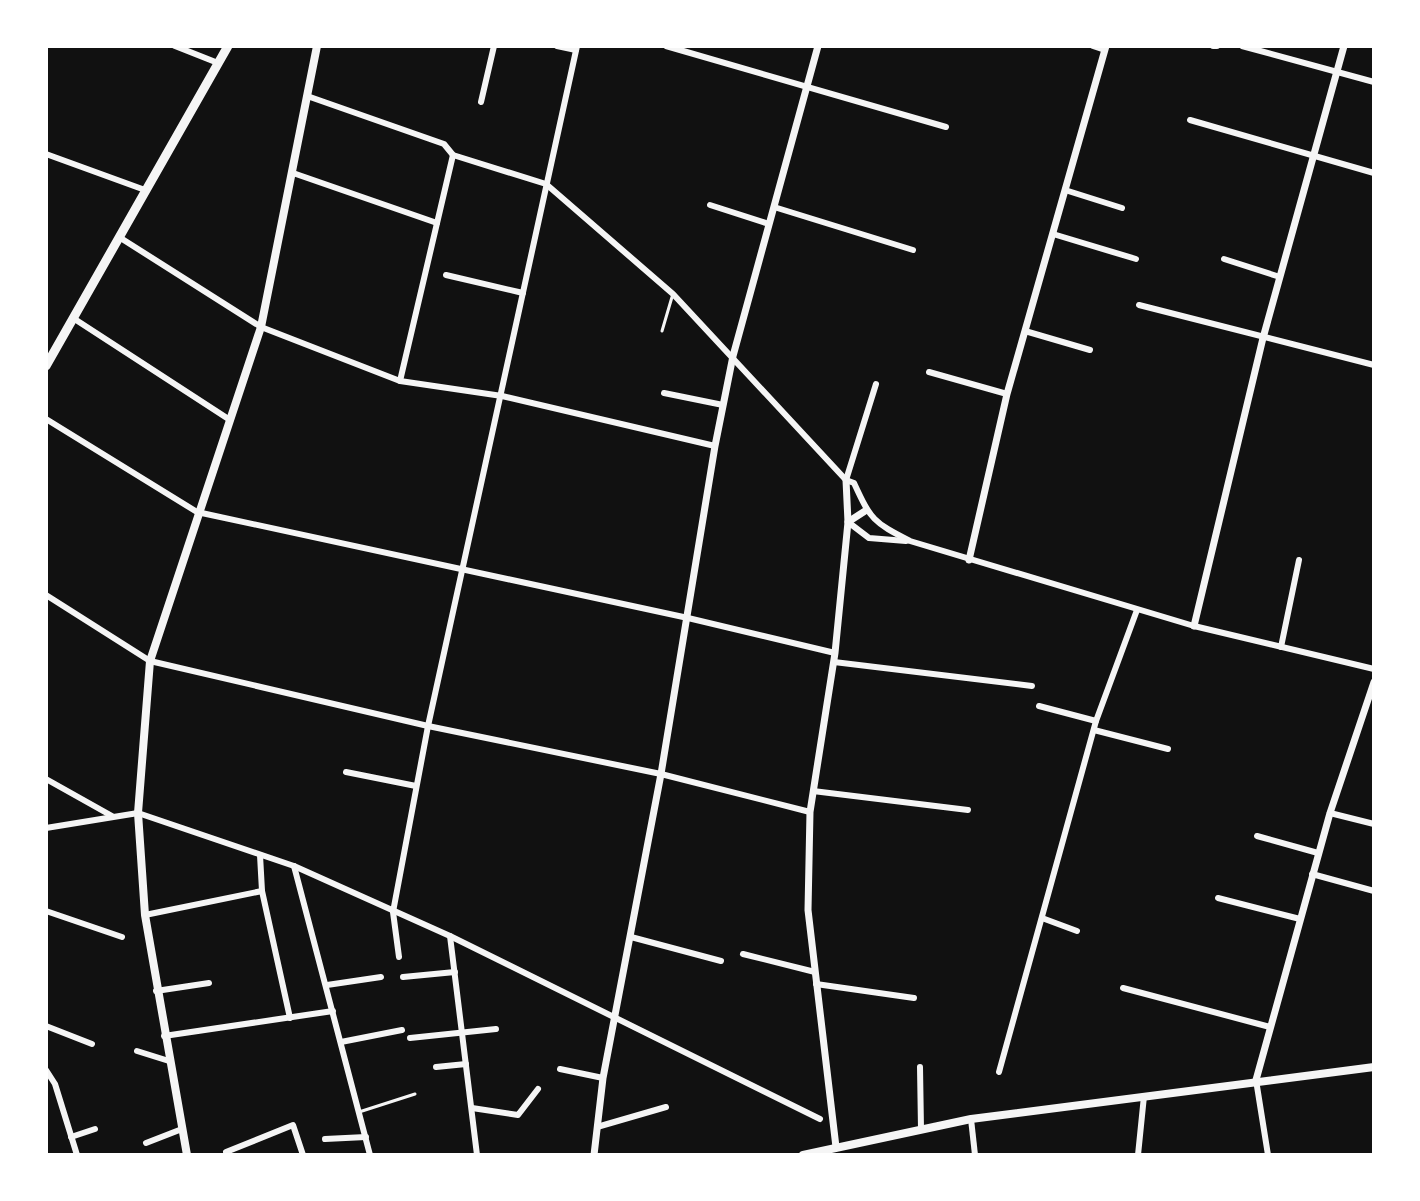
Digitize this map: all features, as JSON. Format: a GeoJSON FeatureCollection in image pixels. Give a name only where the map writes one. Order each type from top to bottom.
{"type":"FeatureCollection","features":[{"type":"Feature","properties":{"kind":"main road"},"geometry":{"type":"LineString","coordinates":[[46,365],[228,46]]}},
{"type":"Feature","properties":{"kind":"main road"},"geometry":{"type":"LineString","coordinates":[[187,1155],[145,915],[138,813],[150,661],[261,327],[310,97],[317,46]]}},
{"type":"Feature","properties":{"kind":"main road"},"geometry":{"type":"LineString","coordinates":[[803,1155],[837,1151],[971,1119],[1374,1067]]}},
{"type":"Feature","properties":{"kind":"street"},"geometry":{"type":"LineString","coordinates":[[175,46],[218,63]]}},
{"type":"Feature","properties":{"kind":"street"},"geometry":{"type":"LineString","coordinates":[[481,102],[494,46]]}},
{"type":"Feature","properties":{"kind":"street"},"geometry":{"type":"LineString","coordinates":[[399,957],[393,912],[416,786],[577,48],[557,46]]}},
{"type":"Feature","properties":{"kind":"street"},"geometry":{"type":"LineString","coordinates":[[666,46],[946,127]]}},
{"type":"Feature","properties":{"kind":"street"},"geometry":{"type":"LineString","coordinates":[[594,1155],[603,1078],[661,774],[723,405],[733,356],[818,46]]}},
{"type":"Feature","properties":{"kind":"street"},"geometry":{"type":"LineString","coordinates":[[969,560],[1007,394],[1106,48],[1093,46]]}},
{"type":"Feature","properties":{"kind":"street"},"geometry":{"type":"LineString","coordinates":[[1242,46],[1374,82]]}},
{"type":"Feature","properties":{"kind":"street"},"geometry":{"type":"LineString","coordinates":[[1194,626],[1263,338],[1344,46]]}},
{"type":"Feature","properties":{"kind":"street"},"geometry":{"type":"LineString","coordinates":[[310,97],[444,144],[453,155],[546,184],[673,294],[846,480],[854,483],[865,511],[887,530],[910,541],[969,560],[1137,610],[1374,669]]}},
{"type":"Feature","properties":{"kind":"street"},"geometry":{"type":"LineString","coordinates":[[1190,120],[1374,173]]}},
{"type":"Feature","properties":{"kind":"street"},"geometry":{"type":"LineString","coordinates":[[46,154],[145,190]]}},
{"type":"Feature","properties":{"kind":"street"},"geometry":{"type":"LineString","coordinates":[[400,381],[453,155]]}},
{"type":"Feature","properties":{"kind":"street"},"geometry":{"type":"LineString","coordinates":[[293,173],[437,223]]}},
{"type":"Feature","properties":{"kind":"street"},"geometry":{"type":"LineString","coordinates":[[1065,190],[1122,208]]}},
{"type":"Feature","properties":{"kind":"street"},"geometry":{"type":"LineString","coordinates":[[710,205],[769,224]]}},
{"type":"Feature","properties":{"kind":"street"},"geometry":{"type":"LineString","coordinates":[[774,207],[913,250]]}},
{"type":"Feature","properties":{"kind":"street"},"geometry":{"type":"LineString","coordinates":[[1053,234],[1136,259]]}},
{"type":"Feature","properties":{"kind":"street"},"geometry":{"type":"LineString","coordinates":[[119,237],[261,327],[400,381],[502,396],[715,446]]}},
{"type":"Feature","properties":{"kind":"street"},"geometry":{"type":"LineString","coordinates":[[1224,259],[1280,277]]}},
{"type":"Feature","properties":{"kind":"street"},"geometry":{"type":"LineString","coordinates":[[446,275],[523,293]]}},
{"type":"Feature","properties":{"kind":"street"},"geometry":{"type":"LineString","coordinates":[[1139,305],[1374,365]]}},
{"type":"Feature","properties":{"kind":"street"},"geometry":{"type":"LineString","coordinates":[[73,318],[230,420]]}},
{"type":"Feature","properties":{"kind":"street"},"geometry":{"type":"LineString","coordinates":[[1025,331],[1090,350]]}},
{"type":"Feature","properties":{"kind":"street"},"geometry":{"type":"LineString","coordinates":[[929,372],[1007,394]]}},
{"type":"Feature","properties":{"kind":"street"},"geometry":{"type":"LineString","coordinates":[[837,1151],[808,910],[810,812],[834,657],[848,522],[846,480],[876,384]]}},
{"type":"Feature","properties":{"kind":"street"},"geometry":{"type":"LineString","coordinates":[[664,393],[723,405]]}},
{"type":"Feature","properties":{"kind":"street"},"geometry":{"type":"LineString","coordinates":[[46,419],[197,512],[688,618],[834,657],[1032,686]]}},
{"type":"Feature","properties":{"kind":"street"},"geometry":{"type":"LineString","coordinates":[[848,522],[865,511]]}},
{"type":"Feature","properties":{"kind":"street"},"geometry":{"type":"LineString","coordinates":[[848,522],[869,538],[910,541]]}},
{"type":"Feature","properties":{"kind":"street"},"geometry":{"type":"LineString","coordinates":[[1281,647],[1299,560]]}},
{"type":"Feature","properties":{"kind":"street"},"geometry":{"type":"LineString","coordinates":[[46,595],[150,661],[428,726],[661,774],[810,812]]}},
{"type":"Feature","properties":{"kind":"street"},"geometry":{"type":"LineString","coordinates":[[999,1072],[1096,721],[1137,610]]}},
{"type":"Feature","properties":{"kind":"street"},"geometry":{"type":"LineString","coordinates":[[1268,1155],[1256,1080],[1318,853],[1374,682]]}},
{"type":"Feature","properties":{"kind":"street"},"geometry":{"type":"LineString","coordinates":[[1039,706],[1096,721]]}},
{"type":"Feature","properties":{"kind":"street"},"geometry":{"type":"LineString","coordinates":[[1094,730],[1168,749]]}},
{"type":"Feature","properties":{"kind":"street"},"geometry":{"type":"LineString","coordinates":[[346,772],[416,786]]}},
{"type":"Feature","properties":{"kind":"street"},"geometry":{"type":"LineString","coordinates":[[46,779],[112,816]]}},
{"type":"Feature","properties":{"kind":"street"},"geometry":{"type":"LineString","coordinates":[[813,791],[968,810]]}},
{"type":"Feature","properties":{"kind":"street"},"geometry":{"type":"LineString","coordinates":[[46,836],[48,828],[138,813],[294,866],[450,936],[820,1119]]}},
{"type":"Feature","properties":{"kind":"street"},"geometry":{"type":"LineString","coordinates":[[1330,813],[1374,824]]}},
{"type":"Feature","properties":{"kind":"street"},"geometry":{"type":"LineString","coordinates":[[1257,836],[1318,853]]}},
{"type":"Feature","properties":{"kind":"street"},"geometry":{"type":"LineString","coordinates":[[260,855],[262,891],[290,1018]]}},
{"type":"Feature","properties":{"kind":"street"},"geometry":{"type":"LineString","coordinates":[[294,866],[370,1155]]}},
{"type":"Feature","properties":{"kind":"street"},"geometry":{"type":"LineString","coordinates":[[1312,874],[1374,891]]}},
{"type":"Feature","properties":{"kind":"street"},"geometry":{"type":"LineString","coordinates":[[145,915],[262,891]]}},
{"type":"Feature","properties":{"kind":"street"},"geometry":{"type":"LineString","coordinates":[[1218,898],[1300,919]]}},
{"type":"Feature","properties":{"kind":"street"},"geometry":{"type":"LineString","coordinates":[[46,911],[122,937]]}},
{"type":"Feature","properties":{"kind":"street"},"geometry":{"type":"LineString","coordinates":[[1042,918],[1077,931]]}},
{"type":"Feature","properties":{"kind":"street"},"geometry":{"type":"LineString","coordinates":[[450,936],[477,1155]]}},
{"type":"Feature","properties":{"kind":"street"},"geometry":{"type":"LineString","coordinates":[[631,937],[721,961]]}},
{"type":"Feature","properties":{"kind":"street"},"geometry":{"type":"LineString","coordinates":[[743,954],[815,972]]}},
{"type":"Feature","properties":{"kind":"street"},"geometry":{"type":"LineString","coordinates":[[403,977],[455,972]]}},
{"type":"Feature","properties":{"kind":"street"},"geometry":{"type":"LineString","coordinates":[[327,985],[381,977]]}},
{"type":"Feature","properties":{"kind":"street"},"geometry":{"type":"LineString","coordinates":[[156,991],[209,983]]}},
{"type":"Feature","properties":{"kind":"street"},"geometry":{"type":"LineString","coordinates":[[816,984],[914,998]]}},
{"type":"Feature","properties":{"kind":"street"},"geometry":{"type":"LineString","coordinates":[[1123,988],[1270,1027]]}},
{"type":"Feature","properties":{"kind":"street"},"geometry":{"type":"LineString","coordinates":[[164,1036],[333,1011]]}},
{"type":"Feature","properties":{"kind":"street"},"geometry":{"type":"LineString","coordinates":[[46,1026],[92,1044]]}},
{"type":"Feature","properties":{"kind":"street"},"geometry":{"type":"LineString","coordinates":[[410,1038],[496,1029]]}},
{"type":"Feature","properties":{"kind":"street"},"geometry":{"type":"LineString","coordinates":[[341,1042],[402,1030]]}},
{"type":"Feature","properties":{"kind":"street"},"geometry":{"type":"LineString","coordinates":[[137,1051],[169,1061]]}},
{"type":"Feature","properties":{"kind":"street"},"geometry":{"type":"LineString","coordinates":[[436,1067],[466,1064]]}},
{"type":"Feature","properties":{"kind":"street"},"geometry":{"type":"LineString","coordinates":[[920,1067],[921,1129]]}},
{"type":"Feature","properties":{"kind":"street"},"geometry":{"type":"LineString","coordinates":[[560,1069],[603,1078]]}},
{"type":"Feature","properties":{"kind":"street"},"geometry":{"type":"LineString","coordinates":[[46,1070],[46,1080]]}},
{"type":"Feature","properties":{"kind":"street"},"geometry":{"type":"LineString","coordinates":[[46,1070],[55,1084],[77,1155]]}},
{"type":"Feature","properties":{"kind":"street"},"geometry":{"type":"LineString","coordinates":[[472,1108],[518,1115],[538,1089]]}},
{"type":"Feature","properties":{"kind":"street"},"geometry":{"type":"LineString","coordinates":[[1138,1155],[1144,1096]]}},
{"type":"Feature","properties":{"kind":"street"},"geometry":{"type":"LineString","coordinates":[[597,1127],[666,1107]]}},
{"type":"Feature","properties":{"kind":"street"},"geometry":{"type":"LineString","coordinates":[[971,1119],[975,1155]]}},
{"type":"Feature","properties":{"kind":"street"},"geometry":{"type":"LineString","coordinates":[[226,1152],[293,1125],[303,1155]]}},
{"type":"Feature","properties":{"kind":"street"},"geometry":{"type":"LineString","coordinates":[[71,1137],[95,1129]]}},
{"type":"Feature","properties":{"kind":"street"},"geometry":{"type":"LineString","coordinates":[[146,1143],[182,1129]]}},
{"type":"Feature","properties":{"kind":"street"},"geometry":{"type":"LineString","coordinates":[[325,1139],[366,1137]]}},
{"type":"Feature","properties":{"kind":"lane"},"geometry":{"type":"LineString","coordinates":[[662,331],[673,294]]}},
{"type":"Feature","properties":{"kind":"lane"},"geometry":{"type":"LineString","coordinates":[[359,1112],[415,1094]]}}]}
